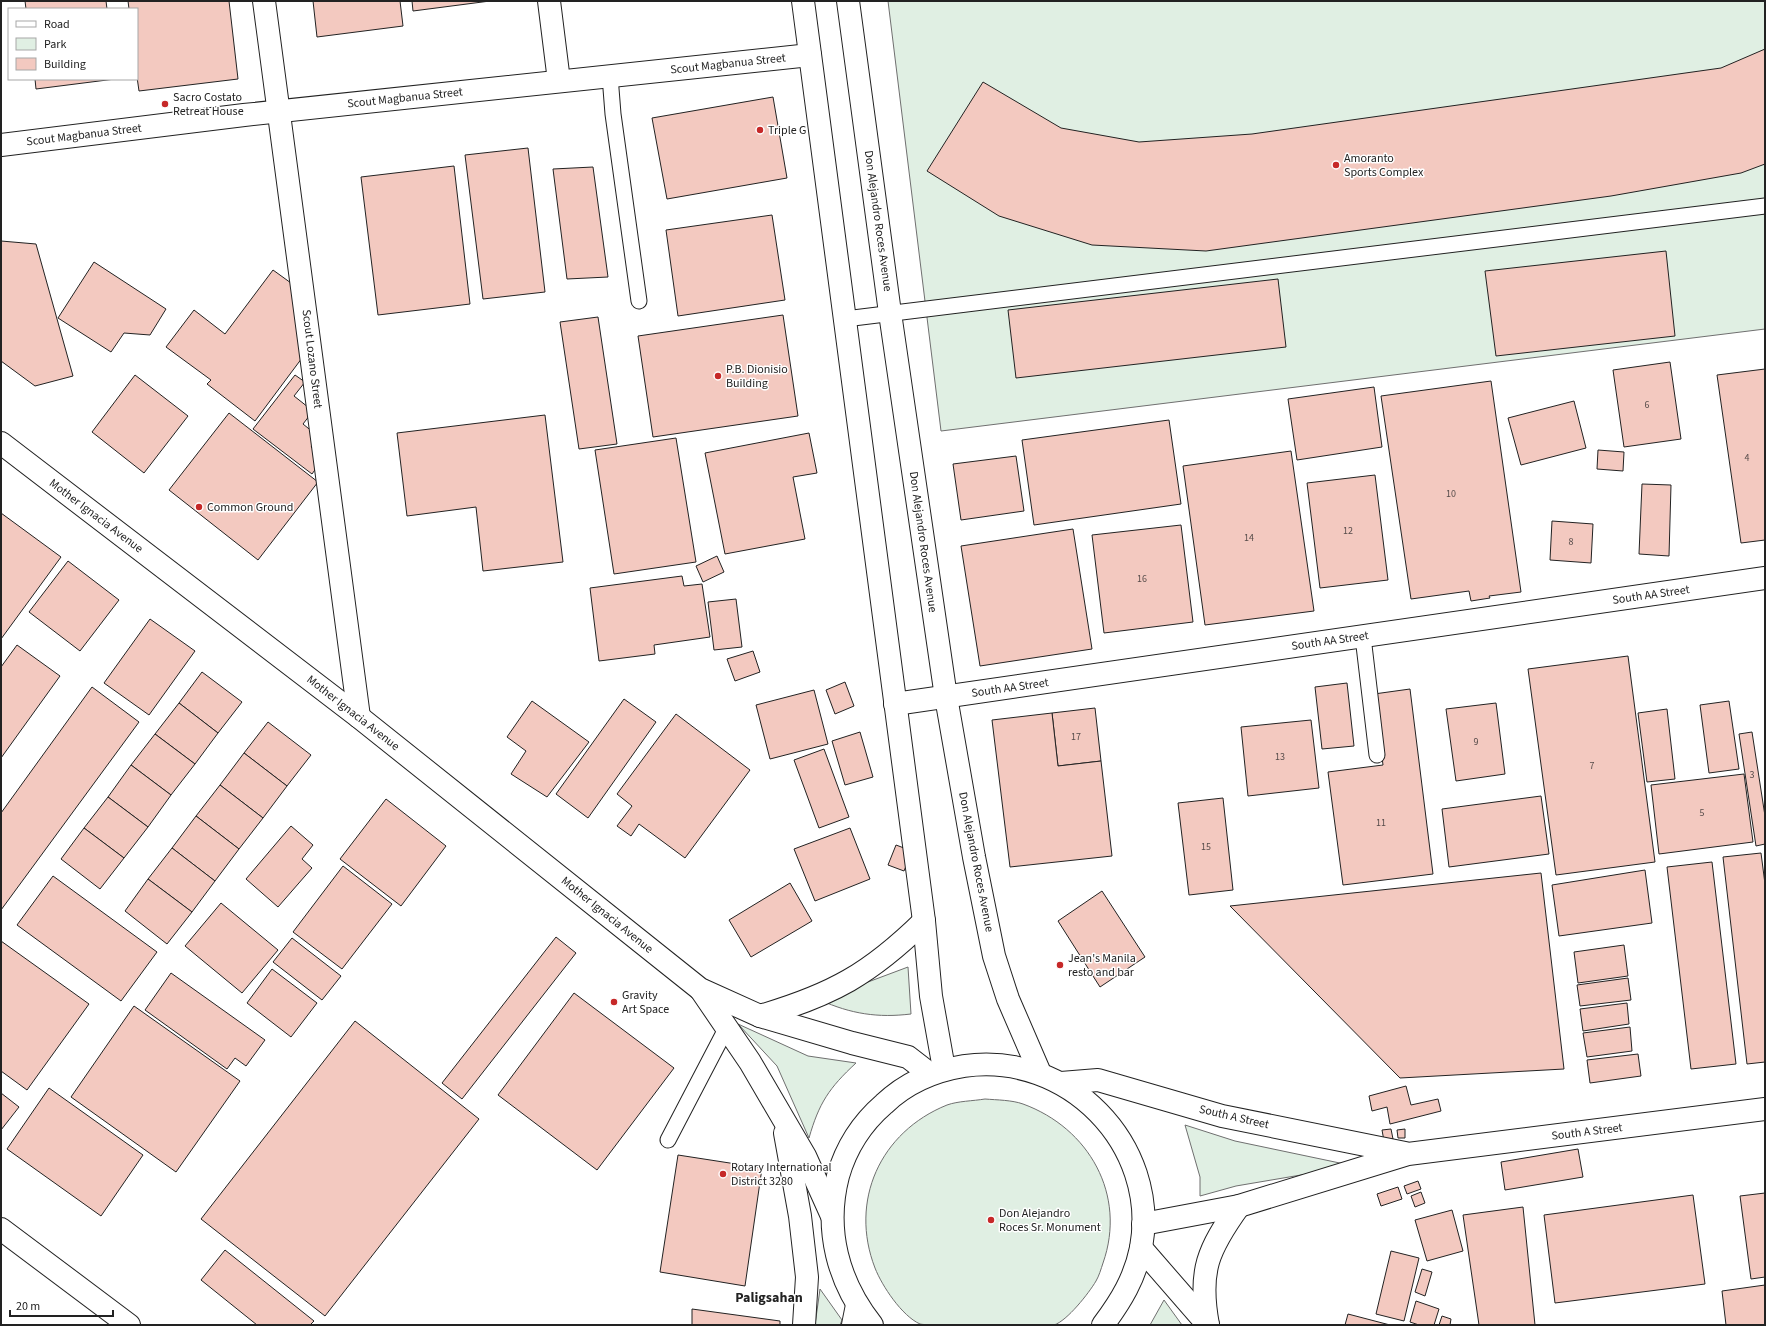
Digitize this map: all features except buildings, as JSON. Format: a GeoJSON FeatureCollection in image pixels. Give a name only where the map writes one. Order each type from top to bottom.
{"type":"FeatureCollection","features":[{"type":"Feature","properties":{"kind":"street","name":"Scout Lozano Street"},"geometry":{"type":"LineString","coordinates":[[264,1],[359,717]]}},
{"type":"Feature","properties":{"kind":"street"},"geometry":{"type":"LineString","coordinates":[[549,1],[559,81]]}},
{"type":"Feature","properties":{"kind":"street"},"geometry":{"type":"LineString","coordinates":[[803,1],[924,921],[937,1071]]}},
{"type":"Feature","properties":{"kind":"street","name":"Don Alejandro Roces Avenue"},"geometry":{"type":"LineString","coordinates":[[848,1],[890,313],[946,697],[974,857],[994,956],[1008,1000],[1040,1073]]}},
{"type":"Feature","properties":{"kind":"street","name":"Scout Magbanua Street"},"geometry":{"type":"LineString","coordinates":[[1,145],[279,112],[810,54]]}},
{"type":"Feature","properties":{"kind":"street","name":"Mother Ignacia Avenue"},"geometry":{"type":"LineString","coordinates":[[1,443],[359,717],[700,989],[760,1016],[852,1043],[908,1057],[937,1071]]}},
{"type":"Feature","properties":{"kind":"street","name":"South AA Street"},"geometry":{"type":"LineString","coordinates":[[895,704],[1765,578]]}},
{"type":"Feature","properties":{"kind":"street"},"geometry":{"type":"LineString","coordinates":[[760,1016],[797,1005],[833,991],[866,971],[897,948],[924,921]]}},
{"type":"Feature","properties":{"kind":"street","name":"Mother Ignacia Avenue"},"geometry":{"type":"LineString","coordinates":[[700,989],[750,1062],[805,1156],[832,1216]]}},
{"type":"Feature","properties":{"kind":"street"},"geometry":{"type":"LineString","coordinates":[[872,1325],[855,1315],[834,1247],[832,1216],[834,1193],[840,1170],[849,1149],[861,1129],[893,1096],[937,1071],[975,1064],[997,1064],[1040,1073],[1061,1083],[1082,1097],[1100,1113],[1116,1132],[1128,1153],[1136,1176],[1141,1200],[1143,1224],[1141,1248],[1133,1277],[1120,1303],[1103,1325]]}},
{"type":"Feature","properties":{"kind":"street","name":"South A Street"},"geometry":{"type":"LineString","coordinates":[[1061,1083],[1098,1080],[1222,1116],[1408,1154]]}},
{"type":"Feature","properties":{"kind":"street","name":"South A Street"},"geometry":{"type":"LineString","coordinates":[[1143,1224],[1239,1206],[1408,1154],[1765,1109]]}},
{"type":"Feature","properties":{"kind":"street"},"geometry":{"type":"LineString","coordinates":[[783,1120],[800,1216],[807,1277],[804,1325]]}},
{"type":"Feature","properties":{"kind":"street"},"geometry":{"type":"LineString","coordinates":[[1208,1325],[1204,1302],[1204,1277],[1210,1253],[1221,1232],[1239,1206]]}},
{"type":"Feature","properties":{"kind":"street"},"geometry":{"type":"LineString","coordinates":[[1,1229],[129,1325]]}},
{"type":"Feature","properties":{"kind":"street"},"geometry":{"type":"LineString","coordinates":[[1141,1248],[1208,1325]]}},
{"type":"Feature","properties":{"kind":"lane"},"geometry":{"type":"LineString","coordinates":[[610,76],[613,114],[640,301]]}},
{"type":"Feature","properties":{"kind":"lane"},"geometry":{"type":"LineString","coordinates":[[845,319],[1765,206]]}},
{"type":"Feature","properties":{"kind":"lane"},"geometry":{"type":"LineString","coordinates":[[1363,637],[1377,755]]}},
{"type":"Feature","properties":{"kind":"lane"},"geometry":{"type":"LineString","coordinates":[[668,1140],[727,1027]]}},
{"type":"Feature","properties":{"kind":"green space","name":"Amoranto Sports Complex"},"geometry":{"type":"Polygon","coordinates":[[[888,1],[1765,1],[1765,329],[941,431],[888,1]]]}},
{"type":"Feature","properties":{"kind":"green space"},"geometry":{"type":"Polygon","coordinates":[[[908,967],[911,1014],[865,1014],[843,1009],[820,1000],[908,967]]]}},
{"type":"Feature","properties":{"kind":"green space"},"geometry":{"type":"Polygon","coordinates":[[[738,1024],[808,1056],[856,1063],[839,1080],[826,1097],[821,1105],[809,1138],[777,1066],[738,1024]]]}},
{"type":"Feature","properties":{"kind":"green space"},"geometry":{"type":"Polygon","coordinates":[[[985,1099],[1023,1104],[1046,1115],[1067,1129],[1084,1147],[1097,1167],[1106,1189],[1110,1213],[1109,1238],[1099,1275],[1093,1286],[1077,1306],[1065,1318],[1054,1325],[920,1324],[906,1314],[893,1300],[882,1283],[875,1268],[868,1243],[866,1218],[869,1194],[876,1172],[888,1151],[904,1132],[924,1117],[947,1105],[985,1099]]]}},
{"type":"Feature","properties":{"kind":"green space"},"geometry":{"type":"Polygon","coordinates":[[[1185,1125],[1235,1141],[1354,1166],[1236,1186],[1200,1196],[1200,1177],[1185,1125]]]}},
{"type":"Feature","properties":{"kind":"green space"},"geometry":{"type":"Polygon","coordinates":[[[820,1289],[842,1320],[840,1325],[815,1325],[820,1289]]]}},
{"type":"Feature","properties":{"kind":"green space"},"geometry":{"type":"Polygon","coordinates":[[[1164,1300],[1182,1325],[1150,1325],[1164,1300]]]}},
{"type":"Feature","properties":{"kind":"place","name":"Sacro Costato Retreat House"},"geometry":{"type":"Point","coordinates":[165,104]}},
{"type":"Feature","properties":{"kind":"place","name":"Triple G"},"geometry":{"type":"Point","coordinates":[760,130]}},
{"type":"Feature","properties":{"kind":"place","name":"Amoranto Sports Complex"},"geometry":{"type":"Point","coordinates":[1336,165]}},
{"type":"Feature","properties":{"kind":"place","name":"P.B. Dionisio Building"},"geometry":{"type":"Point","coordinates":[718,376]}},
{"type":"Feature","properties":{"kind":"place","name":"Common Ground"},"geometry":{"type":"Point","coordinates":[199,507]}},
{"type":"Feature","properties":{"kind":"place","name":"Jean's Manila resto and bar"},"geometry":{"type":"Point","coordinates":[1060,965]}},
{"type":"Feature","properties":{"kind":"place","name":"Gravity Art Space"},"geometry":{"type":"Point","coordinates":[614,1002]}},
{"type":"Feature","properties":{"kind":"place","name":"Rotary International District 3280"},"geometry":{"type":"Point","coordinates":[723,1174]}},
{"type":"Feature","properties":{"kind":"place","name":"Don Alejandro Roces Sr. Monument"},"geometry":{"type":"Point","coordinates":[991,1220]}},
{"type":"Feature","properties":{"kind":"district","name":"Paligsahan"},"geometry":{"type":"Point","coordinates":[769,1298]}}]}
